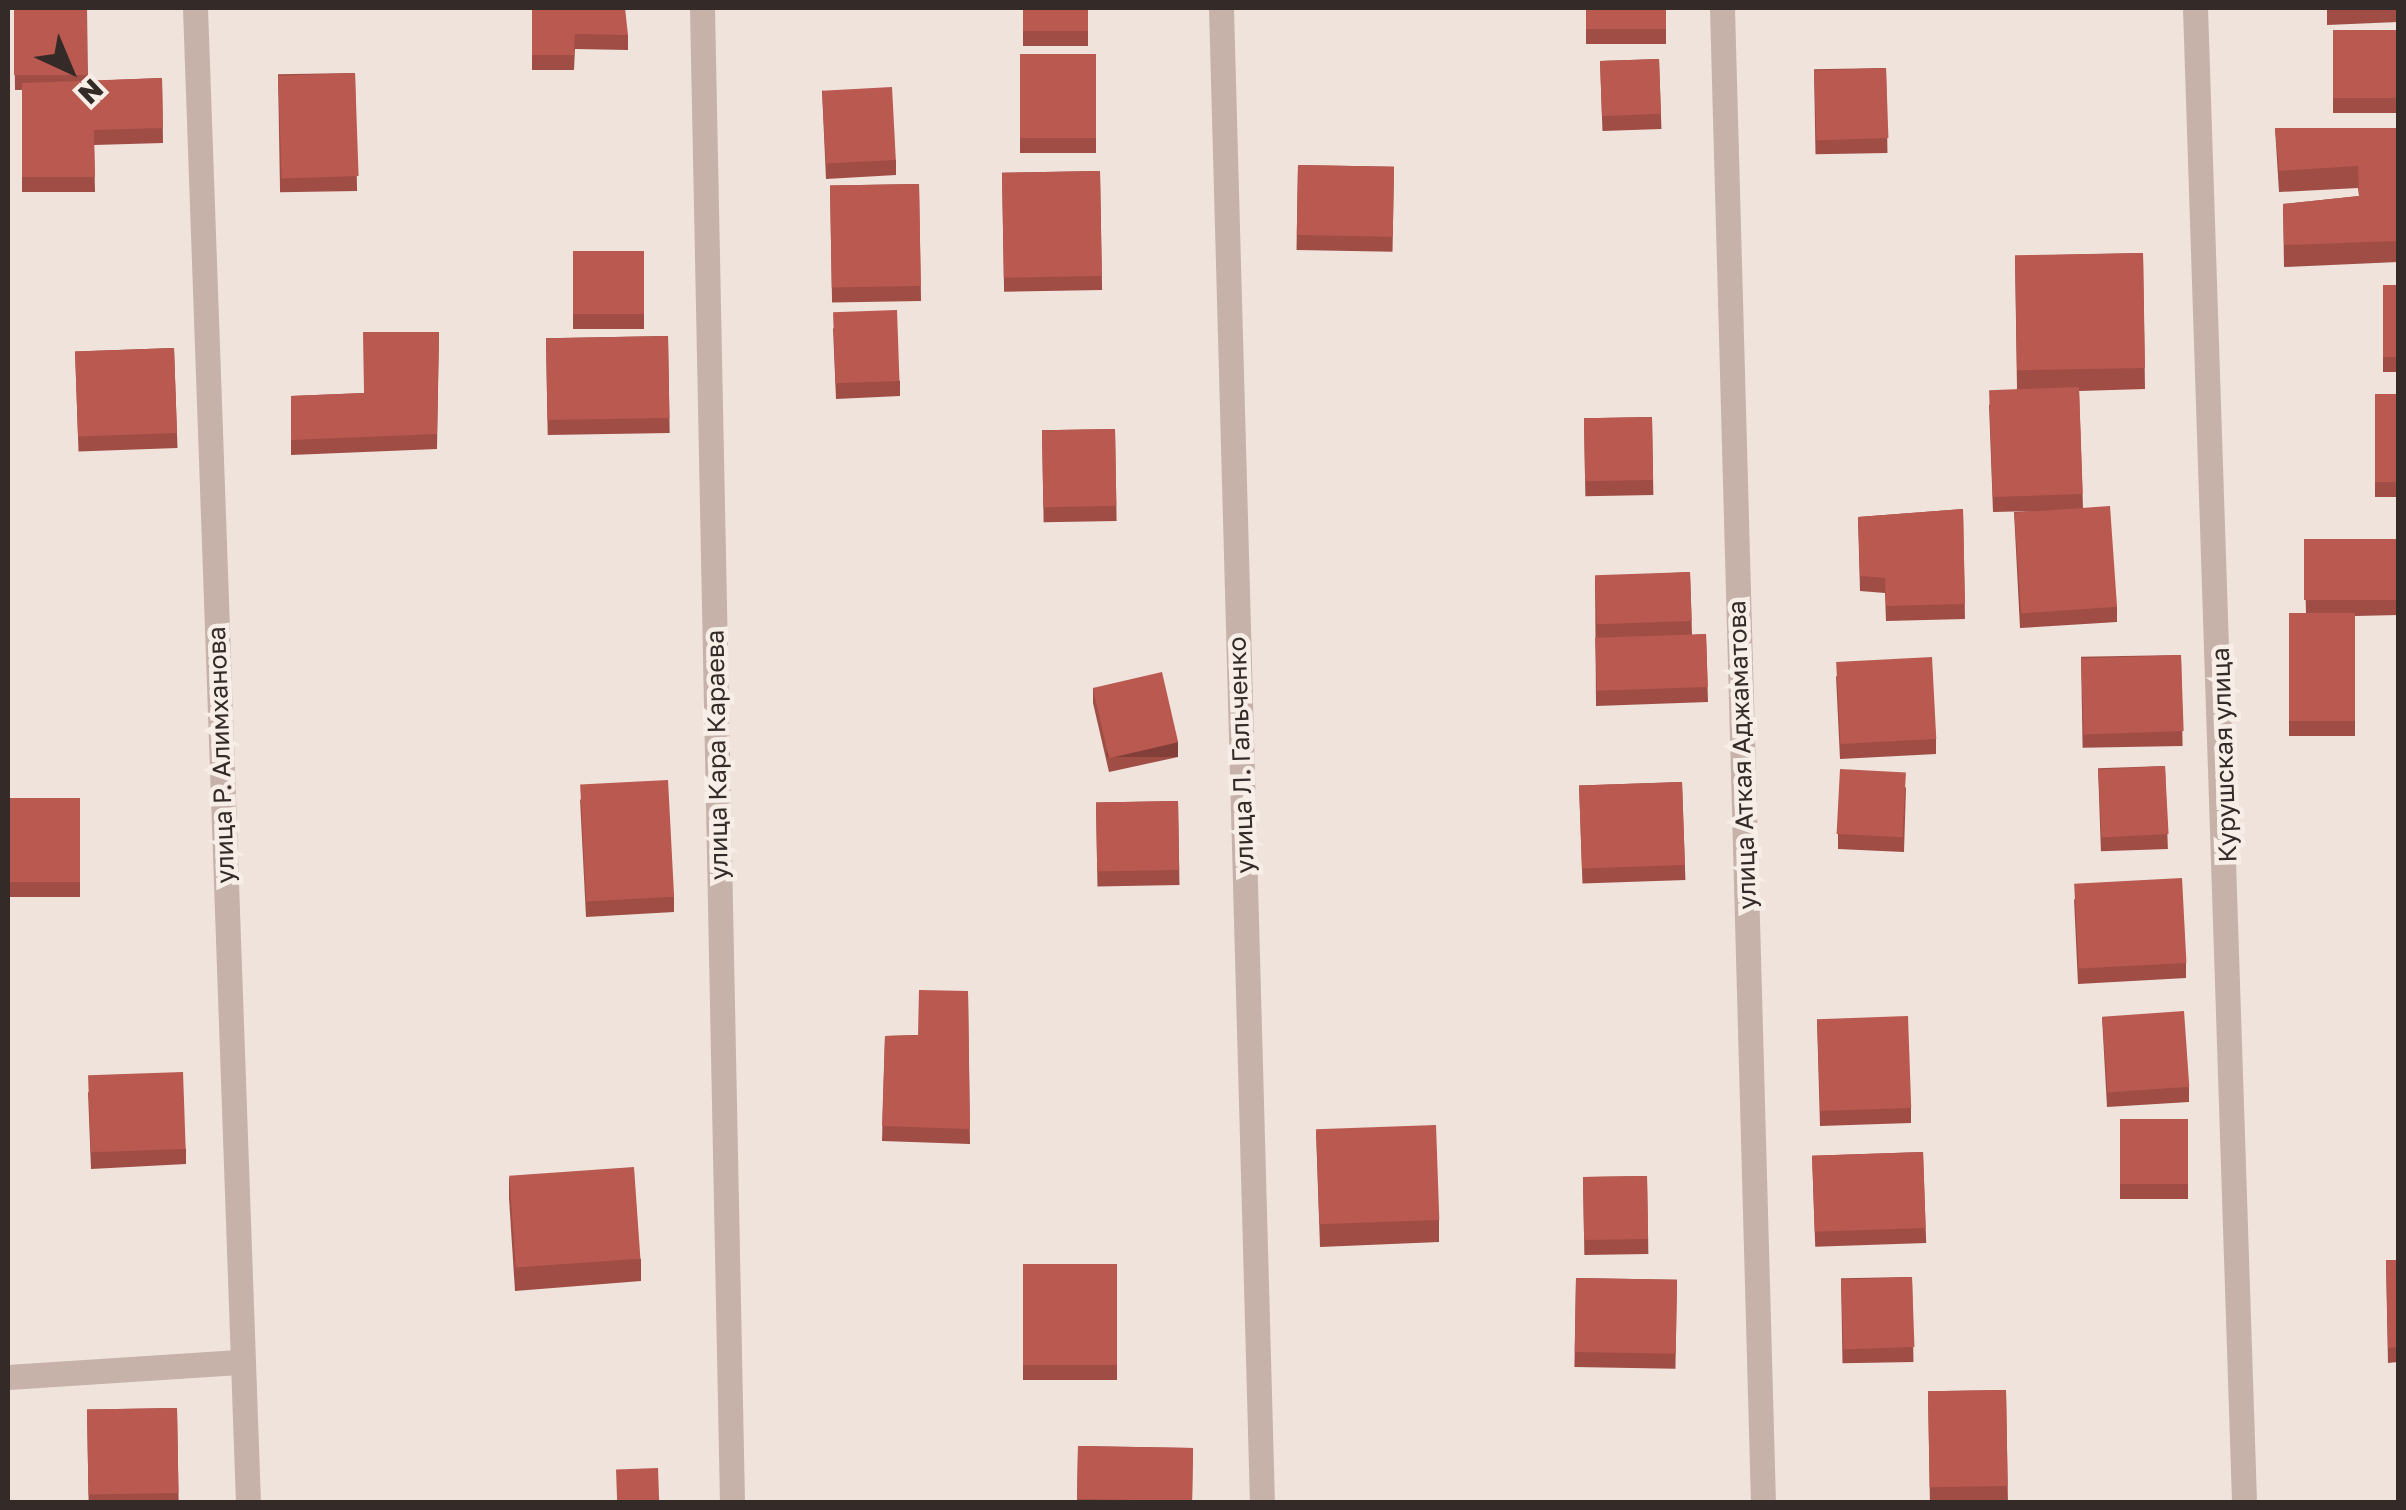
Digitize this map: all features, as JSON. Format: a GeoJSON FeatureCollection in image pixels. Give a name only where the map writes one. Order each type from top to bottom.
{"type":"FeatureCollection","features":[{"type":"Feature","properties":{"kind":"street","name":"улица Р. Алимханова"},"geometry":{"type":"LineString","coordinates":[[195,8],[248,1502]]}},
{"type":"Feature","properties":{"kind":"street","name":"улица Кара Караева"},"geometry":{"type":"LineString","coordinates":[[702,8],[732,1502]]}},
{"type":"Feature","properties":{"kind":"street","name":"улица Л. Гальченко"},"geometry":{"type":"LineString","coordinates":[[1221,8],[1262,1502]]}},
{"type":"Feature","properties":{"kind":"street","name":"улица Аткая Аджаматова"},"geometry":{"type":"LineString","coordinates":[[1722,8],[1763,1502]]}},
{"type":"Feature","properties":{"kind":"street","name":"Курушская улица"},"geometry":{"type":"LineString","coordinates":[[2195,8],[2244,1502]]}},
{"type":"Feature","properties":{"kind":"street"},"geometry":{"type":"LineString","coordinates":[[8,1376],[243,1362]]}},
{"type":"Feature","properties":{"kind":"building"},"geometry":{"type":"Polygon","coordinates":[[[14,8],[87,8],[87,75],[14,75],[14,8]]]}},
{"type":"Feature","properties":{"kind":"building"},"geometry":{"type":"Polygon","coordinates":[[[532,8],[625,8],[628,35],[575,34],[574,55],[532,55],[532,8]]]}},
{"type":"Feature","properties":{"kind":"building"},"geometry":{"type":"Polygon","coordinates":[[[1023,8],[1088,8],[1088,31],[1023,31],[1023,8]]]}},
{"type":"Feature","properties":{"kind":"building"},"geometry":{"type":"Polygon","coordinates":[[[1586,8],[1666,8],[1666,29],[1586,29],[1586,8]]]}},
{"type":"Feature","properties":{"kind":"building"},"geometry":{"type":"Polygon","coordinates":[[[2327,8],[2392,8],[2327,10],[2327,8]]]}},
{"type":"Feature","properties":{"kind":"building"},"geometry":{"type":"Polygon","coordinates":[[[2333,30],[2398,30],[2398,98],[2333,98],[2333,30]]]}},
{"type":"Feature","properties":{"kind":"building"},"geometry":{"type":"Polygon","coordinates":[[[1020,54],[1096,54],[1096,138],[1020,138],[1020,54]]]}},
{"type":"Feature","properties":{"kind":"building"},"geometry":{"type":"Polygon","coordinates":[[[1659,59],[1661,114],[1602,116],[1600,61],[1659,59]]]}},
{"type":"Feature","properties":{"kind":"building"},"geometry":{"type":"Polygon","coordinates":[[[1886,68],[1888,138],[1816,140],[1814,71],[1886,68]]]}},
{"type":"Feature","properties":{"kind":"building"},"geometry":{"type":"Polygon","coordinates":[[[355,73],[359,176],[282,179],[278,76],[355,73]]]}},
{"type":"Feature","properties":{"kind":"building"},"geometry":{"type":"Polygon","coordinates":[[[162,78],[163,128],[94,130],[95,177],[22,177],[22,83],[162,78]]]}},
{"type":"Feature","properties":{"kind":"building"},"geometry":{"type":"Polygon","coordinates":[[[892,87],[896,160],[826,164],[822,91],[892,87]]]}},
{"type":"Feature","properties":{"kind":"building"},"geometry":{"type":"Polygon","coordinates":[[[2275,128],[2398,128],[2398,241],[2284,245],[2283,204],[2359,196],[2358,166],[2279,171],[2275,128]]]}},
{"type":"Feature","properties":{"kind":"building"},"geometry":{"type":"Polygon","coordinates":[[[1298,165],[1394,167],[1393,237],[1297,235],[1298,165]]]}},
{"type":"Feature","properties":{"kind":"building"},"geometry":{"type":"Polygon","coordinates":[[[1100,171],[1102,276],[1004,278],[1002,173],[1100,171]]]}},
{"type":"Feature","properties":{"kind":"building"},"geometry":{"type":"Polygon","coordinates":[[[919,184],[921,286],[832,288],[830,186],[919,184]]]}},
{"type":"Feature","properties":{"kind":"building"},"geometry":{"type":"Polygon","coordinates":[[[573,251],[644,251],[644,314],[573,314],[573,251]]]}},
{"type":"Feature","properties":{"kind":"building"},"geometry":{"type":"Polygon","coordinates":[[[2143,253],[2145,368],[2017,370],[2015,255],[2143,253]]]}},
{"type":"Feature","properties":{"kind":"building"},"geometry":{"type":"Polygon","coordinates":[[[2383,285],[2398,285],[2398,357],[2383,357],[2383,285]]]}},
{"type":"Feature","properties":{"kind":"building"},"geometry":{"type":"Polygon","coordinates":[[[897,310],[899,381],[836,383],[833,312],[897,310]]]}},
{"type":"Feature","properties":{"kind":"building"},"geometry":{"type":"Polygon","coordinates":[[[363,332],[439,332],[437,434],[291,440],[291,396],[364,393],[363,332]]]}},
{"type":"Feature","properties":{"kind":"building"},"geometry":{"type":"Polygon","coordinates":[[[668,336],[669,418],[547,420],[546,338],[668,336]]]}},
{"type":"Feature","properties":{"kind":"building"},"geometry":{"type":"Polygon","coordinates":[[[174,348],[177,433],[78,436],[75,351],[174,348]]]}},
{"type":"Feature","properties":{"kind":"building"},"geometry":{"type":"Polygon","coordinates":[[[2079,387],[2083,494],[1993,497],[1989,390],[2079,387]]]}},
{"type":"Feature","properties":{"kind":"building"},"geometry":{"type":"Polygon","coordinates":[[[2375,394],[2398,394],[2398,482],[2375,482],[2375,394]]]}},
{"type":"Feature","properties":{"kind":"building"},"geometry":{"type":"Polygon","coordinates":[[[1652,417],[1653,480],[1585,481],[1584,418],[1652,417]]]}},
{"type":"Feature","properties":{"kind":"building"},"geometry":{"type":"Polygon","coordinates":[[[1115,429],[1116,506],[1043,507],[1042,430],[1115,429]]]}},
{"type":"Feature","properties":{"kind":"building"},"geometry":{"type":"Polygon","coordinates":[[[2110,506],[2117,607],[2021,613],[2014,513],[2110,506]]]}},
{"type":"Feature","properties":{"kind":"building"},"geometry":{"type":"Polygon","coordinates":[[[1963,509],[1965,604],[1886,606],[1885,578],[1860,576],[1858,517],[1963,509]]]}},
{"type":"Feature","properties":{"kind":"building"},"geometry":{"type":"Polygon","coordinates":[[[2304,539],[2398,539],[2398,600],[2304,600],[2304,539]]]}},
{"type":"Feature","properties":{"kind":"building"},"geometry":{"type":"Polygon","coordinates":[[[1690,572],[1692,621],[1597,624],[1595,575],[1690,572]]]}},
{"type":"Feature","properties":{"kind":"building"},"geometry":{"type":"Polygon","coordinates":[[[2289,613],[2355,613],[2355,721],[2289,721],[2289,613]]]}},
{"type":"Feature","properties":{"kind":"building"},"geometry":{"type":"Polygon","coordinates":[[[1706,634],[1708,687],[1597,691],[1595,638],[1706,634]]]}},
{"type":"Feature","properties":{"kind":"building"},"geometry":{"type":"Polygon","coordinates":[[[2181,655],[2184,731],[2084,734],[2081,658],[2181,655]]]}},
{"type":"Feature","properties":{"kind":"building"},"geometry":{"type":"Polygon","coordinates":[[[1932,657],[1936,739],[1840,744],[1836,662],[1932,657]]]}},
{"type":"Feature","properties":{"kind":"building"},"geometry":{"type":"Polygon","coordinates":[[[1162,672],[1178,742],[1109,758],[1093,688],[1162,672]]]}},
{"type":"Feature","properties":{"kind":"building"},"geometry":{"type":"Polygon","coordinates":[[[2165,766],[2169,834],[2102,837],[2098,770],[2165,766]]]}},
{"type":"Feature","properties":{"kind":"building"},"geometry":{"type":"Polygon","coordinates":[[[1840,769],[1906,772],[1903,837],[1837,834],[1840,769]]]}},
{"type":"Feature","properties":{"kind":"building"},"geometry":{"type":"Polygon","coordinates":[[[668,780],[674,897],[586,901],[580,785],[668,780]]]}},
{"type":"Feature","properties":{"kind":"building"},"geometry":{"type":"Polygon","coordinates":[[[1682,782],[1685,865],[1582,869],[1579,786],[1682,782]]]}},
{"type":"Feature","properties":{"kind":"building"},"geometry":{"type":"Polygon","coordinates":[[[8,798],[80,798],[80,882],[8,882],[8,798]]]}},
{"type":"Feature","properties":{"kind":"building"},"geometry":{"type":"Polygon","coordinates":[[[1178,801],[1179,870],[1097,871],[1096,802],[1178,801]]]}},
{"type":"Feature","properties":{"kind":"building"},"geometry":{"type":"Polygon","coordinates":[[[2182,878],[2186,963],[2079,969],[2074,884],[2182,878]]]}},
{"type":"Feature","properties":{"kind":"building"},"geometry":{"type":"Polygon","coordinates":[[[919,990],[968,991],[970,1129],[882,1126],[885,1036],[918,1035],[919,990]]]}},
{"type":"Feature","properties":{"kind":"building"},"geometry":{"type":"Polygon","coordinates":[[[2184,1011],[2189,1087],[2108,1093],[2102,1017],[2184,1011]]]}},
{"type":"Feature","properties":{"kind":"building"},"geometry":{"type":"Polygon","coordinates":[[[1908,1016],[1911,1108],[1820,1111],[1817,1019],[1908,1016]]]}},
{"type":"Feature","properties":{"kind":"building"},"geometry":{"type":"Polygon","coordinates":[[[183,1072],[186,1149],[91,1152],[88,1075],[183,1072]]]}},
{"type":"Feature","properties":{"kind":"building"},"geometry":{"type":"Polygon","coordinates":[[[2120,1119],[2188,1119],[2188,1184],[2120,1184],[2120,1119]]]}},
{"type":"Feature","properties":{"kind":"building"},"geometry":{"type":"Polygon","coordinates":[[[1436,1125],[1439,1220],[1319,1224],[1316,1129],[1436,1125]]]}},
{"type":"Feature","properties":{"kind":"building"},"geometry":{"type":"Polygon","coordinates":[[[1923,1152],[1926,1228],[1815,1232],[1812,1156],[1923,1152]]]}},
{"type":"Feature","properties":{"kind":"building"},"geometry":{"type":"Polygon","coordinates":[[[634,1167],[640,1259],[516,1267],[509,1176],[634,1167]]]}},
{"type":"Feature","properties":{"kind":"building"},"geometry":{"type":"Polygon","coordinates":[[[1647,1176],[1648,1239],[1584,1240],[1583,1177],[1647,1176]]]}},
{"type":"Feature","properties":{"kind":"building"},"geometry":{"type":"Polygon","coordinates":[[[2386,1260],[2398,1260],[2398,1347],[2388,1348],[2386,1260]]]}},
{"type":"Feature","properties":{"kind":"building"},"geometry":{"type":"Polygon","coordinates":[[[1023,1264],[1117,1264],[1117,1365],[1023,1365],[1023,1264]]]}},
{"type":"Feature","properties":{"kind":"building"},"geometry":{"type":"Polygon","coordinates":[[[1912,1277],[1914,1347],[1843,1349],[1841,1279],[1912,1277]]]}},
{"type":"Feature","properties":{"kind":"building"},"geometry":{"type":"Polygon","coordinates":[[[1576,1278],[1677,1280],[1676,1354],[1575,1352],[1576,1278]]]}},
{"type":"Feature","properties":{"kind":"building"},"geometry":{"type":"Polygon","coordinates":[[[2006,1390],[2008,1486],[1930,1487],[1928,1391],[2006,1390]]]}},
{"type":"Feature","properties":{"kind":"building"},"geometry":{"type":"Polygon","coordinates":[[[177,1408],[178,1493],[88,1495],[87,1410],[177,1408]]]}},
{"type":"Feature","properties":{"kind":"building"},"geometry":{"type":"Polygon","coordinates":[[[1078,1446],[1193,1448],[1192,1501],[1077,1499],[1078,1446]]]}},
{"type":"Feature","properties":{"kind":"building"},"geometry":{"type":"Polygon","coordinates":[[[658,1468],[659,1502],[617,1502],[616,1469],[658,1468]]]}}]}
